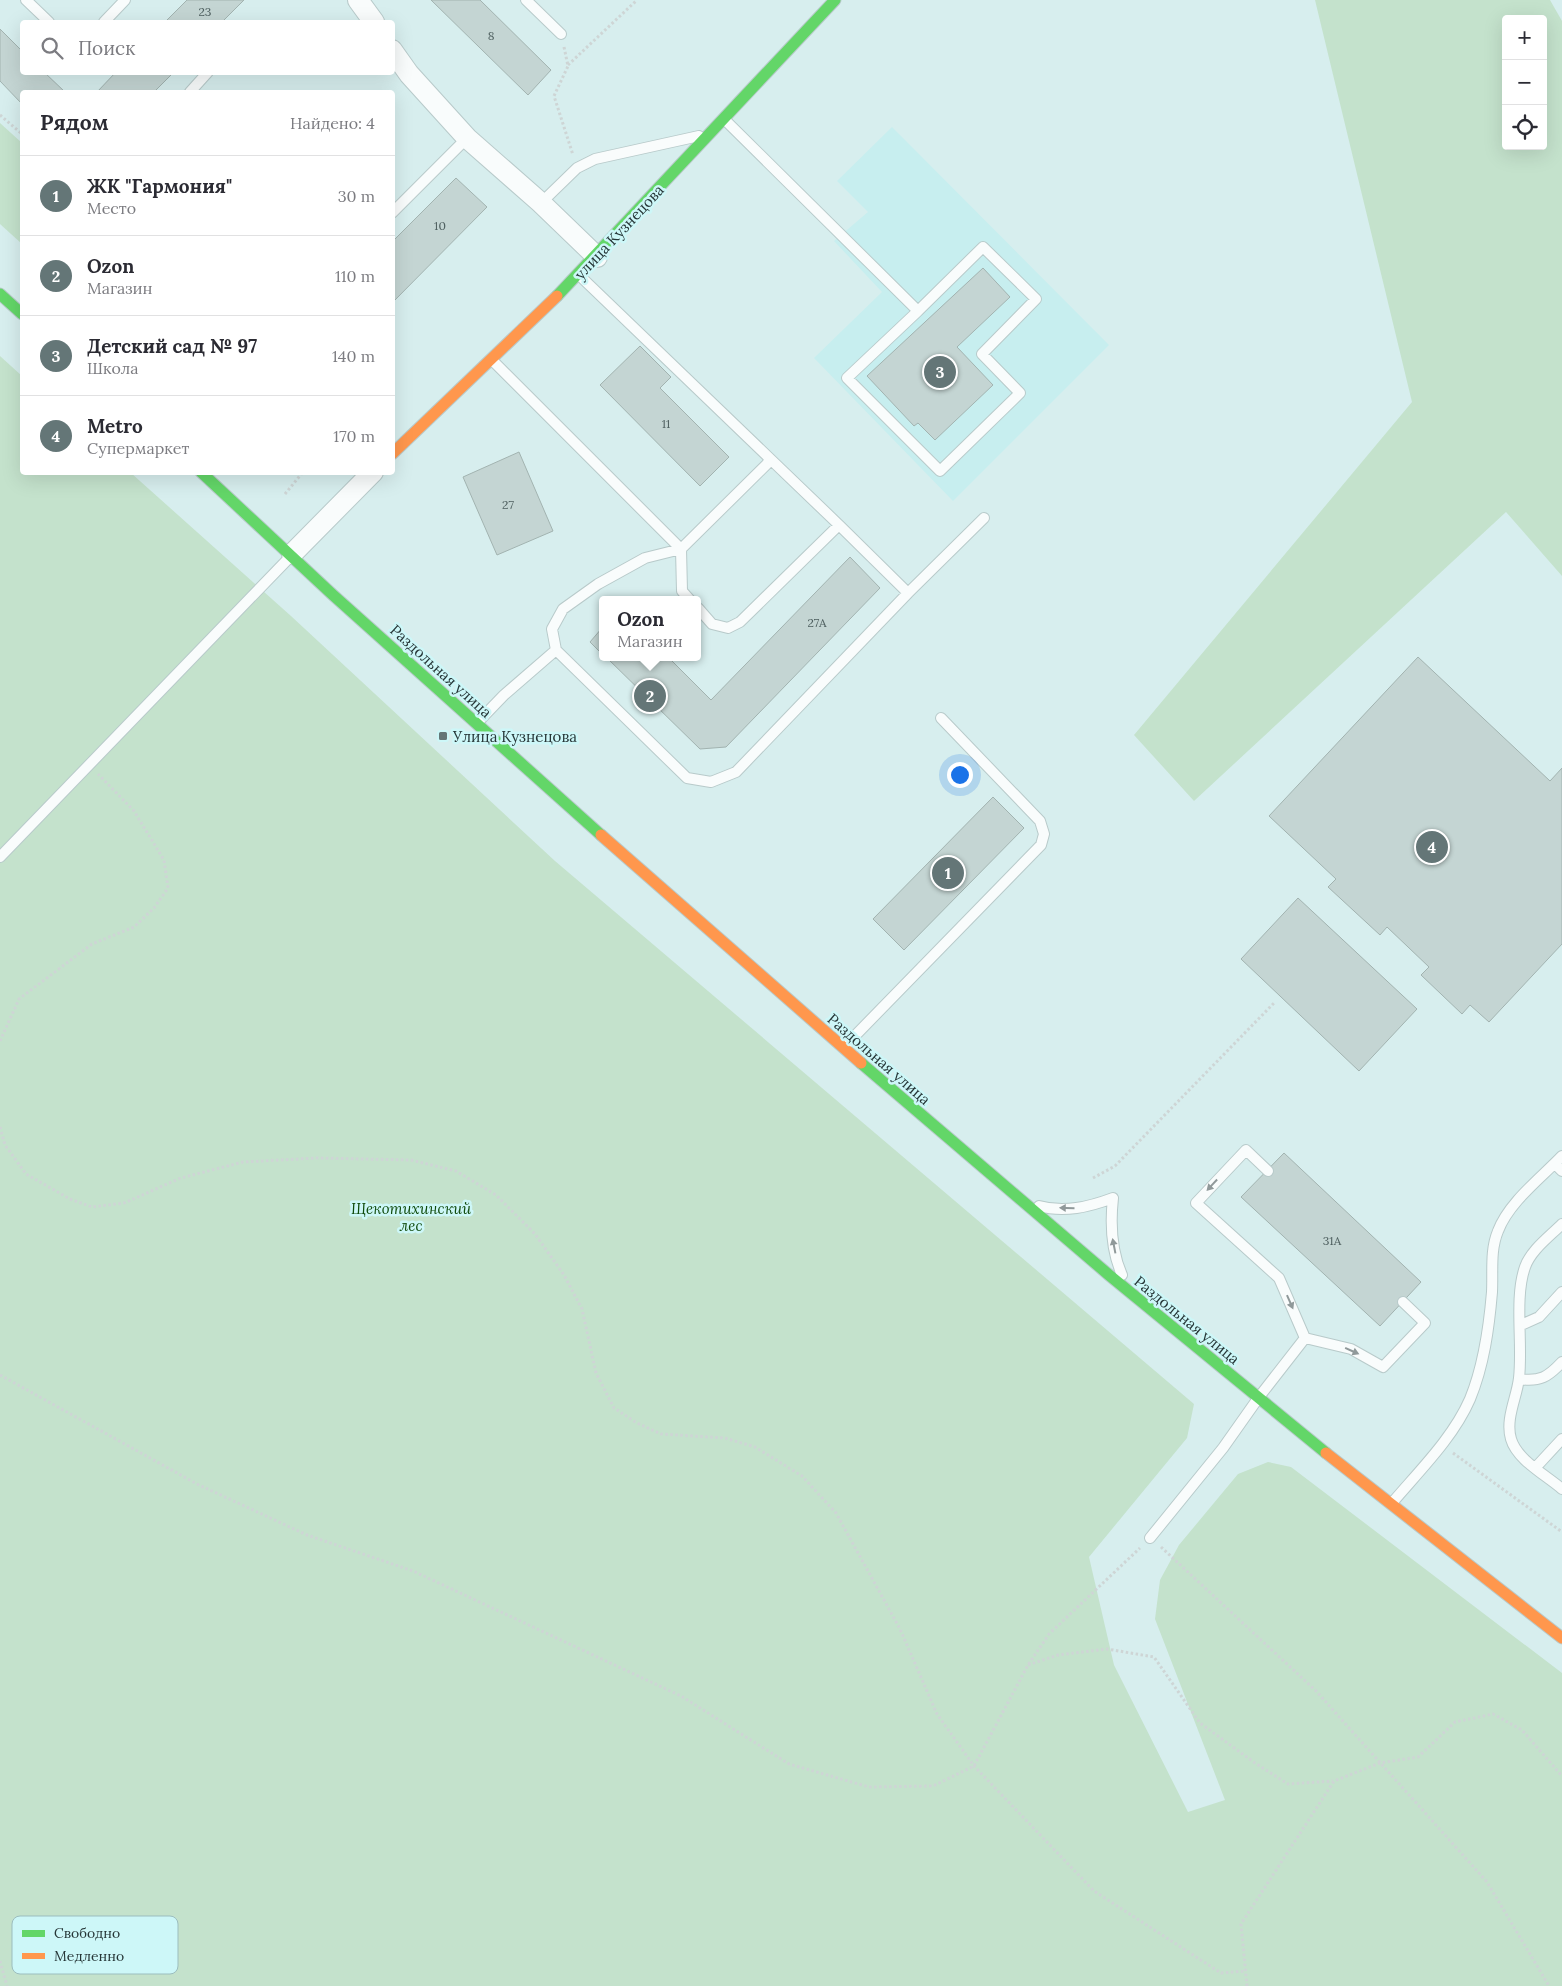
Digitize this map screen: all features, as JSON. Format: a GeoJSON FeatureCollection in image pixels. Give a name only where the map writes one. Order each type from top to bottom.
{"type":"FeatureCollection","features":[{"type":"Feature","properties":{"kind":"main road","name":"улица Кузнецова"},"geometry":{"type":"LineString","coordinates":[[395,451],[597,257],[835,0]]}},
{"type":"Feature","properties":{"kind":"main road"},"geometry":{"type":"LineString","coordinates":[[0,294],[20,312]]}},
{"type":"Feature","properties":{"kind":"main road","name":"Раздольная улица"},"geometry":{"type":"LineString","coordinates":[[204,475],[292,554],[329,591],[477,723],[843,1047],[1020,1200],[1390,1506],[1562,1638]]}},
{"type":"Feature","properties":{"kind":"street"},"geometry":{"type":"LineString","coordinates":[[358,0],[373,20]]}},
{"type":"Feature","properties":{"kind":"street"},"geometry":{"type":"LineString","coordinates":[[395,54],[409,74],[467,138],[542,203],[597,257]]}},
{"type":"Feature","properties":{"kind":"street"},"geometry":{"type":"LineString","coordinates":[[292,554],[371,475]]}},
{"type":"Feature","properties":{"kind":"lane"},"geometry":{"type":"LineString","coordinates":[[26,0],[47,20]]}},
{"type":"Feature","properties":{"kind":"lane"},"geometry":{"type":"LineString","coordinates":[[106,20],[125,0]]}},
{"type":"Feature","properties":{"kind":"lane"},"geometry":{"type":"LineString","coordinates":[[526,0],[561,34]]}},
{"type":"Feature","properties":{"kind":"lane"},"geometry":{"type":"LineString","coordinates":[[192,90],[205,75]]}},
{"type":"Feature","properties":{"kind":"lane"},"geometry":{"type":"LineString","coordinates":[[724,119],[918,311]]}},
{"type":"Feature","properties":{"kind":"lane"},"geometry":{"type":"LineString","coordinates":[[542,203],[577,168],[595,159],[709,134]]}},
{"type":"Feature","properties":{"kind":"lane"},"geometry":{"type":"LineString","coordinates":[[395,210],[467,138]]}},
{"type":"Feature","properties":{"kind":"lane"},"geometry":{"type":"LineString","coordinates":[[983,247],[1036,299],[982,354],[1020,393],[940,471],[847,378],[918,311],[983,247]]}},
{"type":"Feature","properties":{"kind":"lane"},"geometry":{"type":"LineString","coordinates":[[579,275],[908,593]]}},
{"type":"Feature","properties":{"kind":"lane"},"geometry":{"type":"LineString","coordinates":[[491,360],[682,549],[682,591],[686,596]]}},
{"type":"Feature","properties":{"kind":"lane"},"geometry":{"type":"LineString","coordinates":[[771,460],[682,549],[645,558],[598,584],[563,609],[552,629],[556,650],[686,778],[710,782],[736,772],[908,593],[984,518]]}},
{"type":"Feature","properties":{"kind":"lane"},"geometry":{"type":"LineString","coordinates":[[701,611],[712,624],[728,628],[740,622],[839,525]]}},
{"type":"Feature","properties":{"kind":"lane"},"geometry":{"type":"LineString","coordinates":[[0,856],[90,766],[292,554]]}},
{"type":"Feature","properties":{"kind":"lane"},"geometry":{"type":"LineString","coordinates":[[477,723],[504,695],[556,650]]}},
{"type":"Feature","properties":{"kind":"lane"},"geometry":{"type":"LineString","coordinates":[[843,1047],[1041,844],[1044,834],[1040,821],[941,718]]}},
{"type":"Feature","properties":{"kind":"lane"},"geometry":{"type":"LineString","coordinates":[[1268,1171],[1246,1150],[1196,1203],[1279,1278],[1306,1338]]}},
{"type":"Feature","properties":{"kind":"lane"},"geometry":{"type":"LineString","coordinates":[[1390,1506],[1441,1445],[1469,1400],[1483,1358],[1490,1313],[1493,1246],[1498,1229],[1513,1207],[1560,1164]]}},
{"type":"Feature","properties":{"kind":"lane"},"geometry":{"type":"LineString","coordinates":[[1020,1200],[1044,1207],[1072,1209],[1092,1206],[1113,1198],[1110,1222],[1113,1246],[1129,1292]]}},
{"type":"Feature","properties":{"kind":"lane"},"geometry":{"type":"LineString","coordinates":[[1562,1224],[1532,1254],[1525,1267],[1520,1288],[1519,1378],[1510,1422],[1511,1438],[1518,1452],[1562,1489]]}},
{"type":"Feature","properties":{"kind":"lane"},"geometry":{"type":"LineString","coordinates":[[1521,1325],[1539,1317],[1562,1292]]}},
{"type":"Feature","properties":{"kind":"lane"},"geometry":{"type":"LineString","coordinates":[[1306,1338],[1351,1349],[1383,1368],[1425,1324],[1403,1302]]}},
{"type":"Feature","properties":{"kind":"lane"},"geometry":{"type":"LineString","coordinates":[[1150,1538],[1223,1448],[1259,1397],[1306,1338]]}},
{"type":"Feature","properties":{"kind":"lane"},"geometry":{"type":"LineString","coordinates":[[1519,1378],[1541,1380],[1548,1377],[1562,1362]]}},
{"type":"Feature","properties":{"kind":"lane"},"geometry":{"type":"LineString","coordinates":[[1536,1467],[1562,1439]]}},
{"type":"Feature","properties":{"kind":"path"},"geometry":{"type":"LineString","coordinates":[[577,168],[554,96],[568,66],[637,0]]}},
{"type":"Feature","properties":{"kind":"path"},"geometry":{"type":"LineString","coordinates":[[561,34],[568,66]]}},
{"type":"Feature","properties":{"kind":"path"},"geometry":{"type":"LineString","coordinates":[[0,115],[20,132]]}},
{"type":"Feature","properties":{"kind":"path"},"geometry":{"type":"LineString","coordinates":[[285,494],[301,475]]}},
{"type":"Feature","properties":{"kind":"path"},"geometry":{"type":"LineString","coordinates":[[0,1041],[19,999],[92,944],[134,927],[154,908],[168,888],[164,860],[134,811],[90,766]]}},
{"type":"Feature","properties":{"kind":"path"},"geometry":{"type":"LineString","coordinates":[[1093,1178],[1115,1166],[1274,1003]]}},
{"type":"Feature","properties":{"kind":"path"},"geometry":{"type":"LineString","coordinates":[[0,1127],[5,1146],[26,1174],[70,1199],[92,1207],[124,1203],[181,1178],[243,1162],[317,1158],[411,1160],[456,1171],[496,1195],[535,1234],[564,1275],[582,1309],[596,1373],[614,1408],[637,1423],[661,1434],[725,1438],[755,1447],[802,1476],[836,1514],[900,1629],[938,1714],[974,1766],[1094,1890],[1220,1973],[1246,1971]]}},
{"type":"Feature","properties":{"kind":"path"},"geometry":{"type":"LineString","coordinates":[[0,1375],[197,1484],[307,1535],[413,1572],[681,1696],[789,1764],[869,1787],[933,1786],[974,1766],[1028,1665],[1049,1634],[1150,1538],[1316,1692],[1487,1882],[1549,1986]]}},
{"type":"Feature","properties":{"kind":"path"},"geometry":{"type":"LineString","coordinates":[[1441,1445],[1562,1532]]}},
{"type":"Feature","properties":{"kind":"path"},"geometry":{"type":"LineString","coordinates":[[1028,1665],[1058,1655],[1107,1649],[1154,1657],[1200,1723],[1255,1763],[1288,1784],[1334,1781],[1380,1763],[1418,1756],[1455,1722],[1493,1714],[1522,1730],[1562,1776]]}},
{"type":"Feature","properties":{"kind":"path"},"geometry":{"type":"LineString","coordinates":[[1247,1986],[1241,1924],[1334,1781]]}},
{"type":"Feature","properties":{"kind":"path"},"geometry":{"type":"LineString","coordinates":[[0,1960],[7,1986]]}},
{"type":"Feature","properties":{"kind":"shaded area"},"geometry":{"type":"Polygon","coordinates":[[[892,127],[1109,345],[953,501],[814,358],[882,292],[834,241],[868,212],[837,181],[892,127]]]}},
{"type":"Feature","properties":{"kind":"green space"},"geometry":{"type":"Polygon","coordinates":[[[1315,0],[1550,0],[1562,21],[1562,576],[1506,512],[1194,801],[1134,735],[1412,402],[1315,0]]]}},
{"type":"Feature","properties":{"kind":"green space"},"geometry":{"type":"Polygon","coordinates":[[[0,123],[20,141],[20,242],[0,224],[0,123]]]}},
{"type":"Feature","properties":{"kind":"green space","name":"Щекотихинский лес"},"geometry":{"type":"Polygon","coordinates":[[[0,356],[20,374],[20,475],[133,475],[291,616],[555,861],[1194,1404],[1187,1438],[1089,1557],[1114,1665],[1188,1812],[1225,1800],[1155,1619],[1160,1580],[1179,1545],[1238,1474],[1268,1462],[1291,1467],[1562,1673],[1562,1986],[0,1986],[0,356]]]}},
{"type":"Feature","properties":{"kind":"building"},"geometry":{"type":"Polygon","coordinates":[[[187,0],[244,0],[224,20],[167,20],[187,0]]]}},
{"type":"Feature","properties":{"kind":"building"},"geometry":{"type":"Polygon","coordinates":[[[431,0],[480,0],[551,70],[528,95],[431,0]]]}},
{"type":"Feature","properties":{"kind":"building"},"geometry":{"type":"Polygon","coordinates":[[[0,29],[20,49],[20,75],[47,75],[63,90],[20,90],[20,102],[0,81],[0,29]]]}},
{"type":"Feature","properties":{"kind":"building"},"geometry":{"type":"Polygon","coordinates":[[[113,75],[171,75],[156,90],[99,90],[113,75]]]}},
{"type":"Feature","properties":{"kind":"building"},"geometry":{"type":"Polygon","coordinates":[[[456,178],[487,207],[395,300],[395,239],[456,178]]]}},
{"type":"Feature","properties":{"kind":"building"},"geometry":{"type":"Polygon","coordinates":[[[983,268],[1010,297],[957,347],[993,385],[935,440],[918,423],[914,426],[867,376],[983,268]]]}},
{"type":"Feature","properties":{"kind":"building"},"geometry":{"type":"Polygon","coordinates":[[[640,346],[671,377],[660,388],[729,457],[700,486],[600,385],[640,346]]]}},
{"type":"Feature","properties":{"kind":"building"},"geometry":{"type":"Polygon","coordinates":[[[519,452],[553,531],[497,555],[463,477],[519,452]]]}},
{"type":"Feature","properties":{"kind":"building"},"geometry":{"type":"Polygon","coordinates":[[[850,557],[880,588],[726,747],[700,749],[610,661],[672,661],[711,700],[850,557]]]}},
{"type":"Feature","properties":{"kind":"building"},"geometry":{"type":"Polygon","coordinates":[[[599,632],[599,651],[590,642],[599,632]]]}},
{"type":"Feature","properties":{"kind":"building"},"geometry":{"type":"Polygon","coordinates":[[[1418,657],[1550,781],[1562,768],[1562,944],[1489,1022],[1470,1005],[1462,1014],[1421,975],[1429,967],[1387,927],[1380,935],[1328,887],[1336,879],[1269,816],[1418,657]]]}},
{"type":"Feature","properties":{"kind":"building"},"geometry":{"type":"Polygon","coordinates":[[[993,797],[1024,828],[904,950],[873,919],[993,797]]]}},
{"type":"Feature","properties":{"kind":"building"},"geometry":{"type":"Polygon","coordinates":[[[1298,898],[1417,1009],[1359,1071],[1241,959],[1298,898]]]}},
{"type":"Feature","properties":{"kind":"building"},"geometry":{"type":"Polygon","coordinates":[[[1284,1153],[1421,1282],[1380,1326],[1241,1197],[1284,1153]]]}},
{"type":"Feature","properties":{"kind":"traffic: fast"},"geometry":{"type":"LineString","coordinates":[[557,296],[835,0]]}},
{"type":"Feature","properties":{"kind":"traffic: fast"},"geometry":{"type":"LineString","coordinates":[[0,294],[20,312]]}},
{"type":"Feature","properties":{"kind":"traffic: fast"},"geometry":{"type":"LineString","coordinates":[[204,475],[333,595],[601,835]]}},
{"type":"Feature","properties":{"kind":"traffic: fast"},"geometry":{"type":"LineString","coordinates":[[861,1063],[1109,1275],[1326,1453]]}},
{"type":"Feature","properties":{"kind":"traffic: slow"},"geometry":{"type":"LineString","coordinates":[[395,451],[557,296]]}},
{"type":"Feature","properties":{"kind":"traffic: slow"},"geometry":{"type":"LineString","coordinates":[[601,835],[861,1063]]}},
{"type":"Feature","properties":{"kind":"traffic: slow"},"geometry":{"type":"LineString","coordinates":[[1326,1453],[1562,1638]]}},
{"type":"Feature","properties":{"kind":"place","name":"Детский сад № 97"},"geometry":{"type":"Point","coordinates":[940,372]}},
{"type":"Feature","properties":{"kind":"place","name":"Ozon"},"geometry":{"type":"Point","coordinates":[650,696]}},
{"type":"Feature","properties":{"kind":"place","name":"Улица Кузнецова"},"geometry":{"type":"Point","coordinates":[443,736]}},
{"type":"Feature","properties":{"kind":"place","name":"Metro"},"geometry":{"type":"Point","coordinates":[1432,847]}},
{"type":"Feature","properties":{"kind":"place","name":"ЖК \"Гармония\""},"geometry":{"type":"Point","coordinates":[948,873]}}]}
